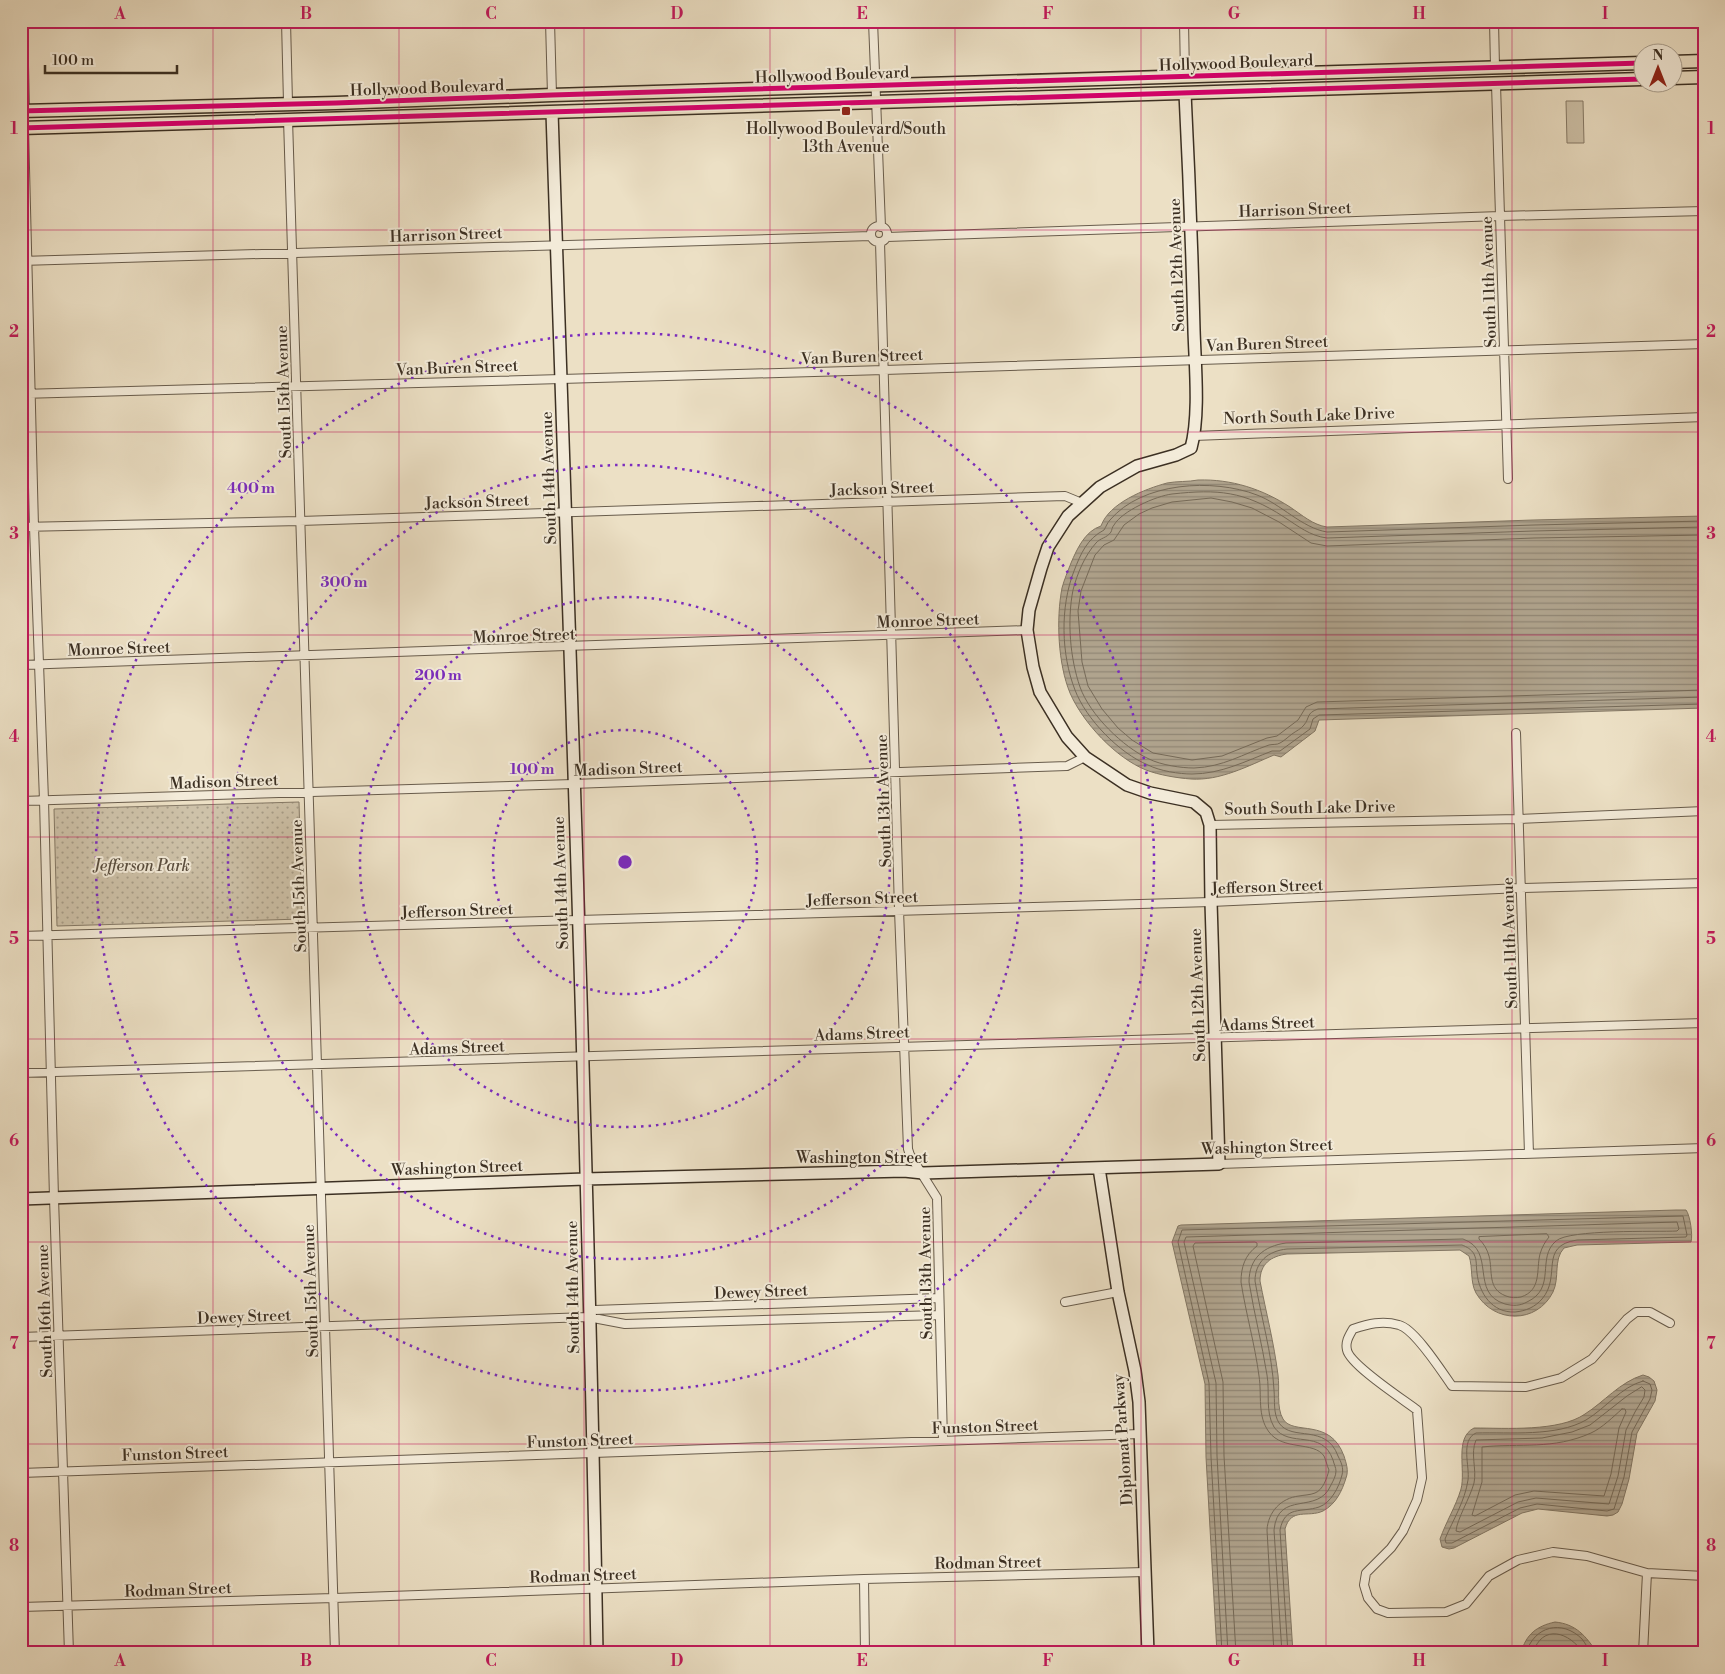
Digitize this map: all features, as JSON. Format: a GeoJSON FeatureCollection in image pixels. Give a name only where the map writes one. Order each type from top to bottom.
{"type":"FeatureCollection","features":[{"type":"Feature","properties":{"kind":"main road"},"geometry":{"type":"LineString","coordinates":[[1682,62],[1704,61]]}},
{"type":"Feature","properties":{"kind":"main road","name":"Hollywood Boulevard"},"geometry":{"type":"LineString","coordinates":[[23,110],[336,103],[875,85],[1632,63]]}},
{"type":"Feature","properties":{"kind":"main road"},"geometry":{"type":"LineString","coordinates":[[1443,86],[1476,76],[1495,67]]}},
{"type":"Feature","properties":{"kind":"main road"},"geometry":{"type":"LineString","coordinates":[[1496,84],[1509,76],[1531,67]]}},
{"type":"Feature","properties":{"kind":"main road"},"geometry":{"type":"LineString","coordinates":[[1682,78],[1704,78]]}},
{"type":"Feature","properties":{"kind":"main road","name":"Hollywood Boulevard"},"geometry":{"type":"LineString","coordinates":[[23,128],[1632,79]]}},
{"type":"Feature","properties":{"kind":"main road"},"geometry":{"type":"LineString","coordinates":[[237,121],[276,110],[288,103]]}},
{"type":"Feature","properties":{"kind":"main road"},"geometry":{"type":"LineString","coordinates":[[288,119],[302,112],[336,103]]}},
{"type":"Feature","properties":{"kind":"main road"},"geometry":{"type":"LineString","coordinates":[[23,128],[37,115],[47,110]]}},
{"type":"Feature","properties":{"kind":"street"},"geometry":{"type":"LineString","coordinates":[[23,21],[23,110]]}},
{"type":"Feature","properties":{"kind":"street"},"geometry":{"type":"LineString","coordinates":[[286,21],[288,103]]}},
{"type":"Feature","properties":{"kind":"street"},"geometry":{"type":"LineString","coordinates":[[550,21],[552,95]]}},
{"type":"Feature","properties":{"kind":"street"},"geometry":{"type":"LineString","coordinates":[[873,21],[881,227],[887,232],[887,237],[880,242],[874,240],[871,236],[873,229],[881,227]]}},
{"type":"Feature","properties":{"kind":"street"},"geometry":{"type":"LineString","coordinates":[[1184,21],[1185,76]]}},
{"type":"Feature","properties":{"kind":"street"},"geometry":{"type":"LineString","coordinates":[[1494,21],[1495,67]]}},
{"type":"Feature","properties":{"kind":"street","name":"South 11th Avenue"},"geometry":{"type":"LineString","coordinates":[[1496,84],[1508,479]]}},
{"type":"Feature","properties":{"kind":"street","name":"South 12th Avenue"},"geometry":{"type":"LineString","coordinates":[[1185,93],[1195,359],[1194,436]]}},
{"type":"Feature","properties":{"kind":"street","name":"South 14th Avenue"},"geometry":{"type":"LineString","coordinates":[[552,112],[571,647],[573,784],[597,1653]]}},
{"type":"Feature","properties":{"kind":"street","name":"South 15th Avenue"},"geometry":{"type":"LineString","coordinates":[[288,119],[335,1653]]}},
{"type":"Feature","properties":{"kind":"street","name":"South 16th Avenue"},"geometry":{"type":"LineString","coordinates":[[23,128],[25,261],[32,394],[34,527],[44,800],[50,1072],[69,1653]]}},
{"type":"Feature","properties":{"kind":"street","name":"Harrison Street"},"geometry":{"type":"LineString","coordinates":[[887,237],[1704,211]]}},
{"type":"Feature","properties":{"kind":"street","name":"Harrison Street"},"geometry":{"type":"LineString","coordinates":[[25,261],[871,236]]}},
{"type":"Feature","properties":{"kind":"street","name":"South 13th Avenue"},"geometry":{"type":"LineString","coordinates":[[880,242],[908,1149],[937,1198],[943,1441]]}},
{"type":"Feature","properties":{"kind":"street","name":"Van Buren Street"},"geometry":{"type":"LineString","coordinates":[[21,394],[884,370],[1704,344]]}},
{"type":"Feature","properties":{"kind":"street","name":"North South Lake Drive"},"geometry":{"type":"LineString","coordinates":[[1194,436],[1704,417]]}},
{"type":"Feature","properties":{"kind":"street"},"geometry":{"type":"LineString","coordinates":[[1027,630],[1029,610],[1035,586],[1048,547],[1068,516],[1100,487],[1137,466],[1176,455],[1191,448],[1194,436]]}},
{"type":"Feature","properties":{"kind":"street","name":"Jackson Street"},"geometry":{"type":"LineString","coordinates":[[21,527],[300,521],[1065,496],[1082,503]]}},
{"type":"Feature","properties":{"kind":"street","name":"Monroe Street"},"geometry":{"type":"LineString","coordinates":[[21,665],[1027,630]]}},
{"type":"Feature","properties":{"kind":"street","name":"South South Lake Drive"},"geometry":{"type":"LineString","coordinates":[[1027,630],[1031,659],[1040,692],[1067,737],[1085,757],[1128,785],[1150,793],[1194,802],[1206,812],[1210,826],[1519,819],[1704,811]]}},
{"type":"Feature","properties":{"kind":"street","name":"South 11th Avenue"},"geometry":{"type":"LineString","coordinates":[[1516,732],[1529,1154]]}},
{"type":"Feature","properties":{"kind":"street","name":"Madison Street"},"geometry":{"type":"LineString","coordinates":[[21,801],[1067,766],[1085,757]]}},
{"type":"Feature","properties":{"kind":"street","name":"South 12th Avenue"},"geometry":{"type":"LineString","coordinates":[[1210,826],[1219,1164]]}},
{"type":"Feature","properties":{"kind":"street","name":"Jefferson Street"},"geometry":{"type":"LineString","coordinates":[[21,936],[1211,902],[1521,888],[1704,883]]}},
{"type":"Feature","properties":{"kind":"street","name":"Adams Street"},"geometry":{"type":"LineString","coordinates":[[21,1073],[1704,1023]]}},
{"type":"Feature","properties":{"kind":"street","name":"Washington Street"},"geometry":{"type":"LineString","coordinates":[[21,1199],[585,1179],[923,1173],[1704,1148]]}},
{"type":"Feature","properties":{"kind":"street","name":"Diplomat Parkway"},"geometry":{"type":"LineString","coordinates":[[1099,1168],[1118,1292],[1135,1371],[1139,1402],[1148,1653]]}},
{"type":"Feature","properties":{"kind":"street"},"geometry":{"type":"LineString","coordinates":[[1066,1302],[1118,1292]]}},
{"type":"Feature","properties":{"kind":"street","name":"Dewey Street"},"geometry":{"type":"LineString","coordinates":[[588,1317],[594,1310],[938,1298]]}},
{"type":"Feature","properties":{"kind":"street"},"geometry":{"type":"LineString","coordinates":[[1670,1323],[1650,1312],[1636,1312],[1626,1319],[1592,1359],[1561,1378],[1526,1387],[1452,1386],[1413,1334],[1401,1325],[1372,1322],[1352,1328],[1346,1341],[1347,1352],[1356,1364],[1418,1410],[1422,1478],[1414,1508],[1403,1530],[1391,1548],[1366,1573],[1364,1585],[1368,1598],[1377,1609],[1388,1613],[1446,1612],[1466,1604],[1489,1576],[1518,1560],[1553,1552],[1587,1556],[1647,1573],[1704,1576]]}},
{"type":"Feature","properties":{"kind":"street","name":"Dewey Street"},"geometry":{"type":"LineString","coordinates":[[21,1337],[588,1317],[625,1324],[939,1316]]}},
{"type":"Feature","properties":{"kind":"street","name":"Funston Street"},"geometry":{"type":"LineString","coordinates":[[21,1473],[1140,1434]]}},
{"type":"Feature","properties":{"kind":"street","name":"Rodman Street"},"geometry":{"type":"LineString","coordinates":[[21,1607],[864,1579],[1145,1572]]}},
{"type":"Feature","properties":{"kind":"street"},"geometry":{"type":"LineString","coordinates":[[1642,1653],[1647,1573]]}},
{"type":"Feature","properties":{"kind":"street"},"geometry":{"type":"LineString","coordinates":[[864,1579],[865,1653]]}},
{"type":"Feature","properties":{"kind":"green space"},"geometry":{"type":"Polygon","coordinates":[[[1566,101],[1583,101],[1584,143],[1567,143],[1566,101]]]}},
{"type":"Feature","properties":{"kind":"green space","name":"Jefferson Park"},"geometry":{"type":"Polygon","coordinates":[[[299,802],[302,919],[57,926],[54,809],[299,802]]]}},
{"type":"Feature","properties":{"kind":"water"},"geometry":{"type":"Polygon","coordinates":[[[1198,480],[1235,483],[1258,490],[1290,507],[1312,522],[1327,527],[1704,516],[1704,708],[1319,720],[1315,731],[1281,757],[1274,755],[1244,768],[1213,778],[1191,779],[1168,776],[1146,770],[1123,757],[1102,738],[1083,716],[1070,693],[1063,669],[1059,641],[1059,613],[1062,588],[1071,563],[1082,541],[1095,528],[1101,526],[1112,510],[1129,498],[1158,486],[1171,482],[1198,480]]]}},
{"type":"Feature","properties":{"kind":"water"},"geometry":{"type":"Polygon","coordinates":[[[1686,1210],[1690,1220],[1691,1242],[1577,1245],[1564,1248],[1559,1258],[1553,1292],[1546,1303],[1526,1315],[1504,1315],[1484,1303],[1474,1289],[1469,1256],[1460,1250],[1287,1254],[1271,1259],[1262,1270],[1260,1281],[1279,1380],[1281,1414],[1288,1424],[1312,1429],[1330,1436],[1338,1444],[1344,1456],[1347,1472],[1340,1492],[1332,1505],[1317,1513],[1296,1515],[1291,1518],[1285,1529],[1293,1653],[1217,1653],[1206,1457],[1205,1384],[1172,1242],[1178,1226],[1686,1210]]]}},
{"type":"Feature","properties":{"kind":"water"},"geometry":{"type":"Polygon","coordinates":[[[1643,1375],[1654,1381],[1657,1390],[1655,1401],[1637,1433],[1629,1479],[1618,1512],[1607,1516],[1538,1509],[1522,1513],[1454,1548],[1442,1547],[1440,1539],[1461,1489],[1462,1447],[1468,1433],[1474,1428],[1532,1428],[1574,1420],[1592,1409],[1627,1382],[1643,1375]]]}},
{"type":"Feature","properties":{"kind":"water"},"geometry":{"type":"Polygon","coordinates":[[[1555,1622],[1575,1628],[1589,1641],[1597,1653],[1521,1653],[1523,1646],[1533,1632],[1555,1622]]]}},
{"type":"Feature","properties":{"kind":"cycle path"},"geometry":{"type":"LineString","coordinates":[[21,111],[1632,63]]}},
{"type":"Feature","properties":{"kind":"cycle path"},"geometry":{"type":"LineString","coordinates":[[21,128],[1632,79]]}},
{"type":"Feature","properties":{"kind":"place","name":"Hollywood Boulevard/South 13th Avenue"},"geometry":{"type":"Point","coordinates":[846,111]}}]}
